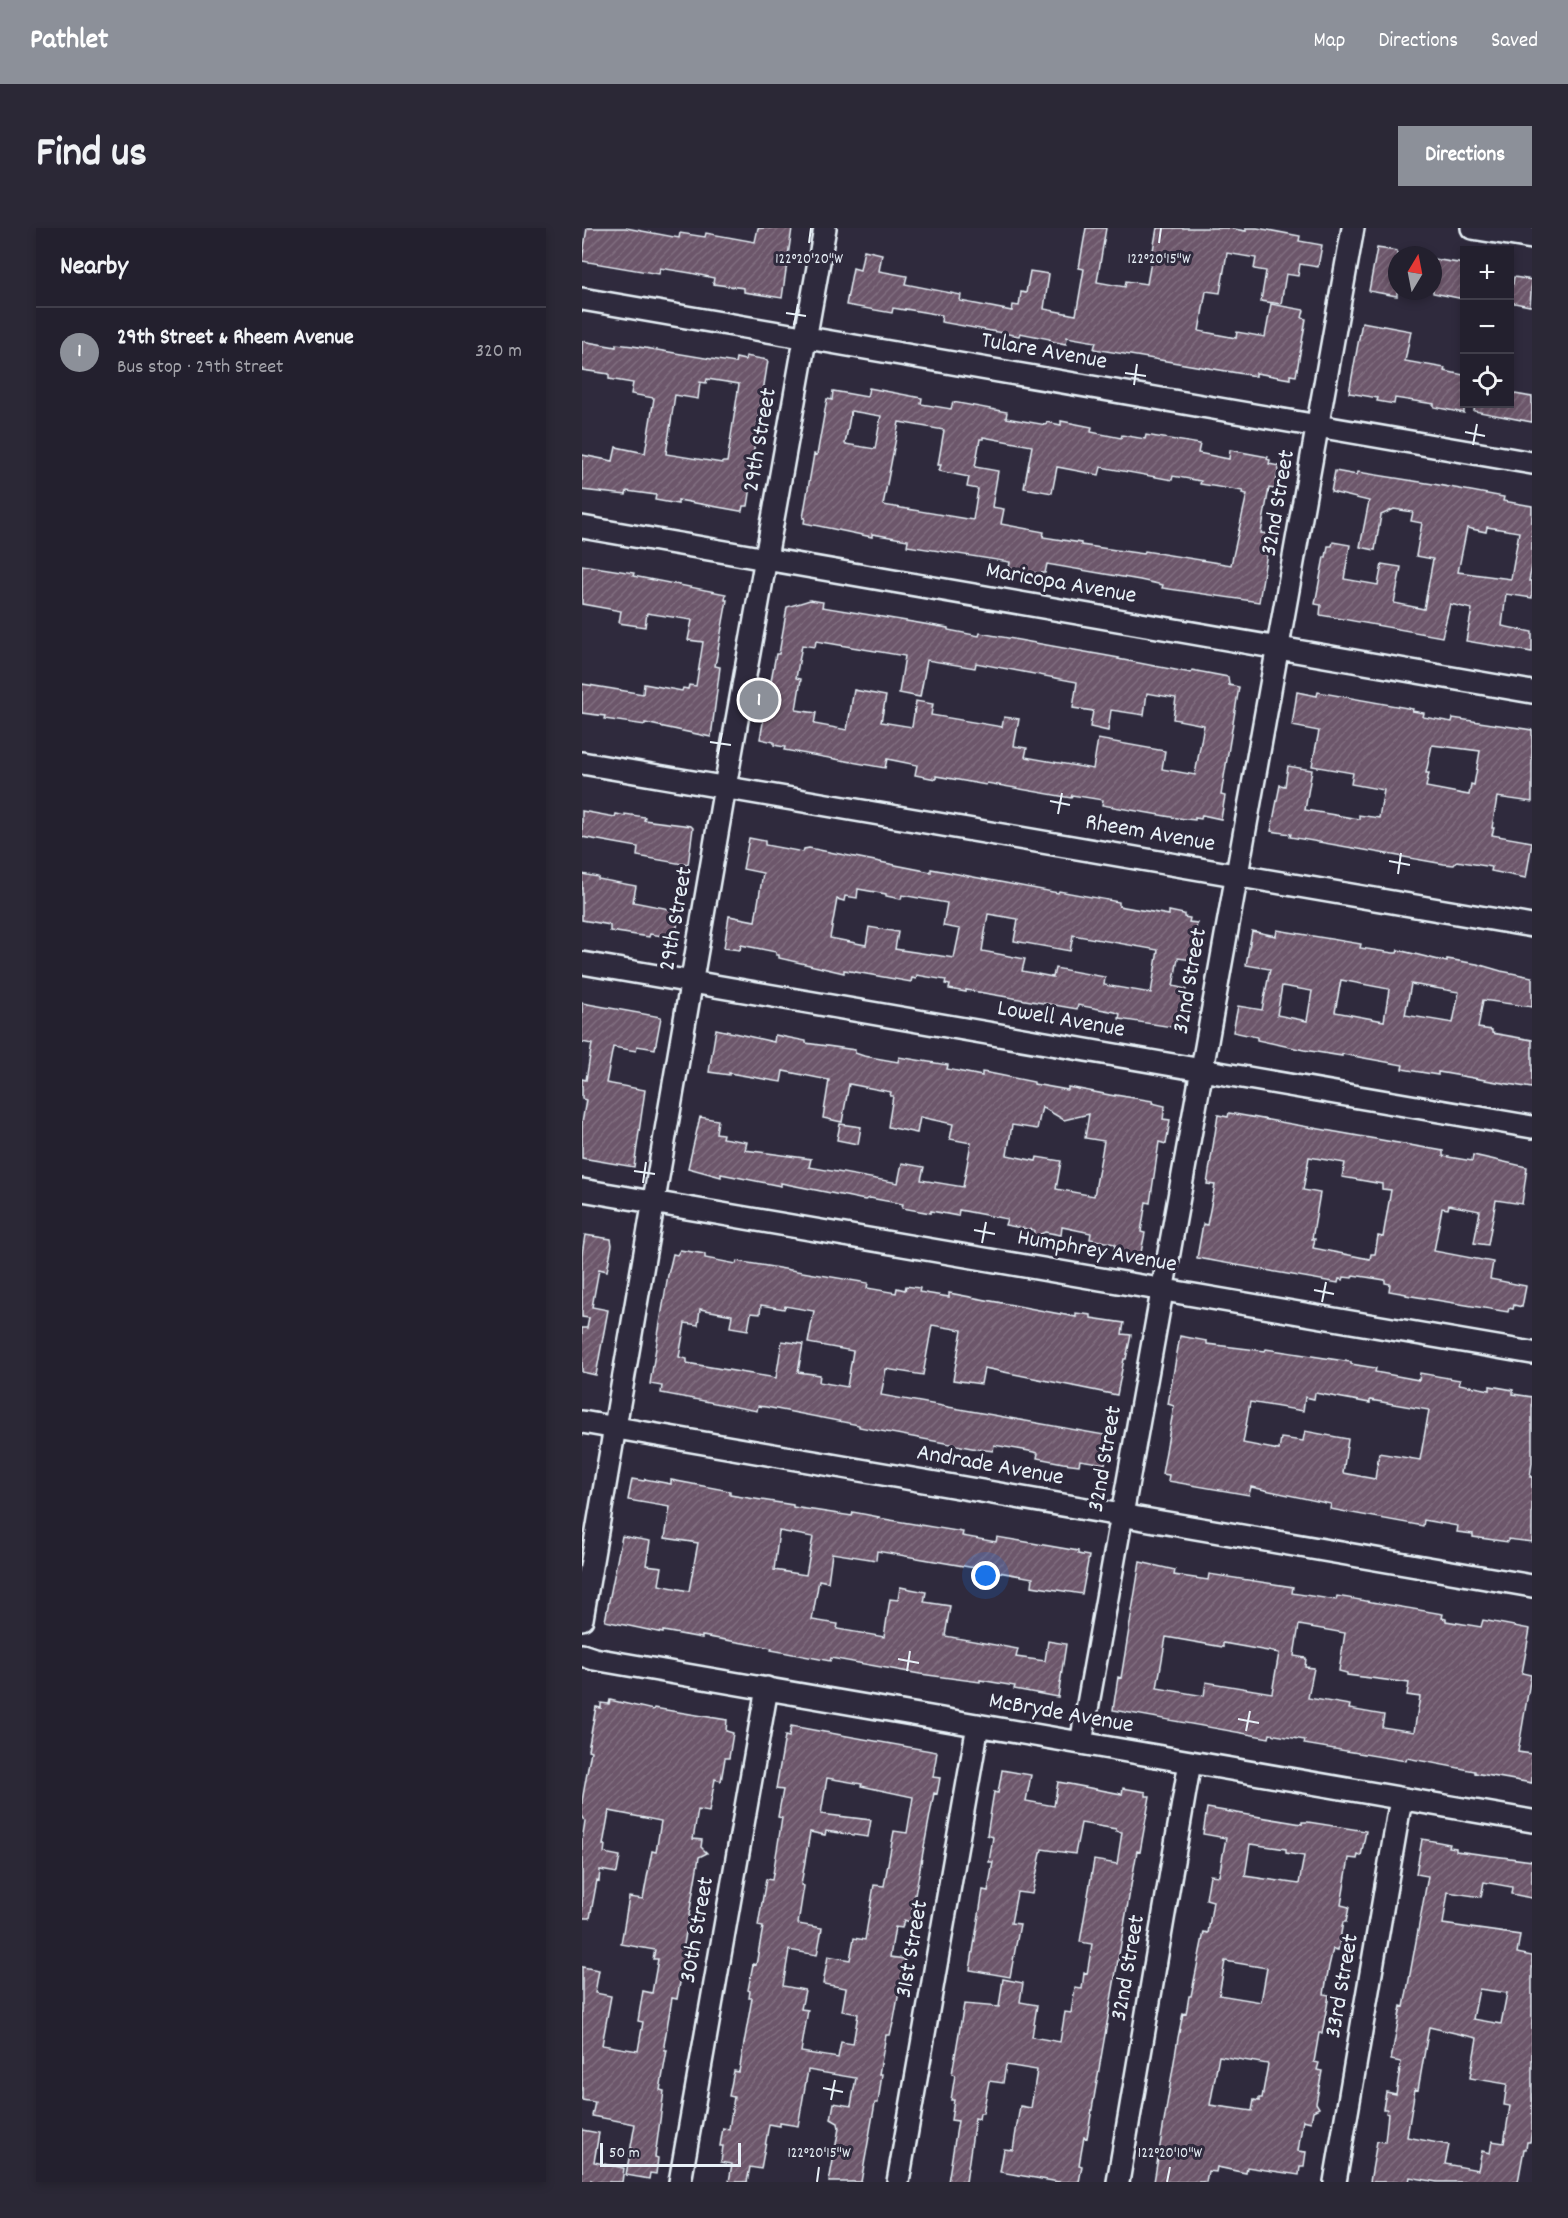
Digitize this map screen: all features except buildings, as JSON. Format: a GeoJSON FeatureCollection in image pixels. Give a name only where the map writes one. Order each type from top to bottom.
{"type":"FeatureCollection","features":[{"type":"Feature","properties":{"kind":"street","name":"29th Street"},"geometry":{"type":"LineString","coordinates":[[582,1619],[725,787],[825,228]]}},
{"type":"Feature","properties":{"kind":"street","name":"32nd Street"},"geometry":{"type":"LineString","coordinates":[[1081,1743],[1353,228]]}},
{"type":"Feature","properties":{"kind":"street"},"geometry":{"type":"LineString","coordinates":[[1472,228],[1532,238]]}},
{"type":"Feature","properties":{"kind":"street","name":"Tulare Avenue"},"geometry":{"type":"LineString","coordinates":[[582,299],[1532,463]]}},
{"type":"Feature","properties":{"kind":"street","name":"Maricopa Avenue"},"geometry":{"type":"LineString","coordinates":[[582,527],[1532,692]]}},
{"type":"Feature","properties":{"kind":"street","name":"Rheem Avenue"},"geometry":{"type":"LineString","coordinates":[[582,763],[1532,926]]}},
{"type":"Feature","properties":{"kind":"street","name":"Lowell Avenue"},"geometry":{"type":"LineString","coordinates":[[582,963],[1532,1127]]}},
{"type":"Feature","properties":{"kind":"street","name":"Humphrey Avenue"},"geometry":{"type":"LineString","coordinates":[[582,1190],[1532,1353]]}},
{"type":"Feature","properties":{"kind":"street","name":"Andrade Avenue"},"geometry":{"type":"LineString","coordinates":[[582,1422],[1532,1586]]}},
{"type":"Feature","properties":{"kind":"street","name":"McBryde Avenue"},"geometry":{"type":"LineString","coordinates":[[582,1654],[594,1659],[1532,1821]]}},
{"type":"Feature","properties":{"kind":"street","name":"30th Street"},"geometry":{"type":"LineString","coordinates":[[680,2182],[766,1688]]}},
{"type":"Feature","properties":{"kind":"street","name":"31st Street"},"geometry":{"type":"LineString","coordinates":[[898,2182],[978,1725]]}},
{"type":"Feature","properties":{"kind":"street","name":"32nd Street"},"geometry":{"type":"LineString","coordinates":[[1118,2182],[1190,1762]]}},
{"type":"Feature","properties":{"kind":"street","name":"33rd Street"},"geometry":{"type":"LineString","coordinates":[[1335,2182],[1401,1799]]}},
{"type":"Feature","properties":{"kind":"place","name":"29th Street & Rheem Avenue"},"geometry":{"type":"Point","coordinates":[759,700]}}]}
